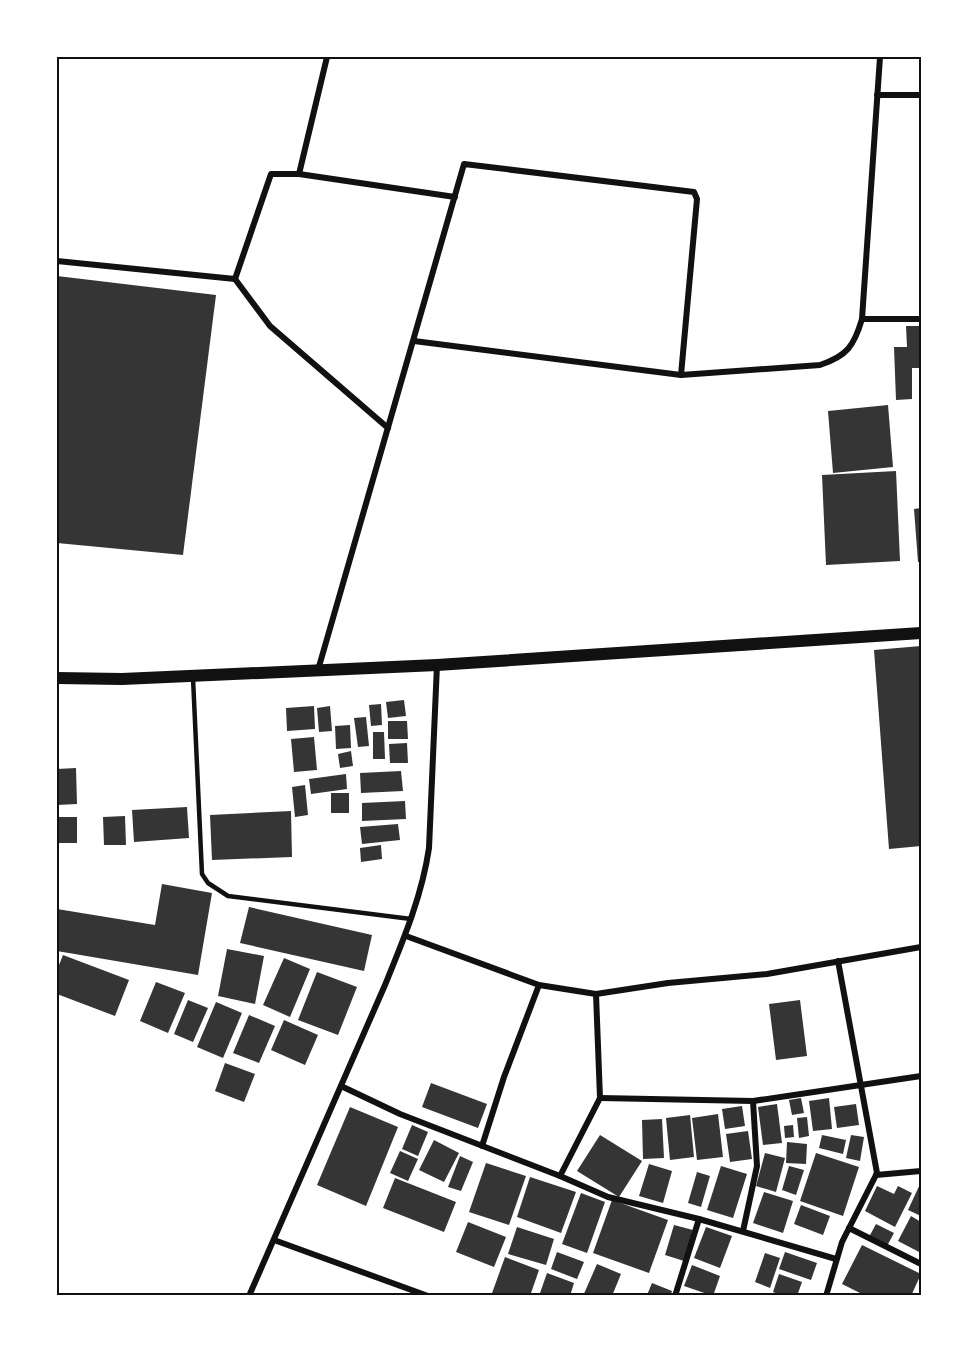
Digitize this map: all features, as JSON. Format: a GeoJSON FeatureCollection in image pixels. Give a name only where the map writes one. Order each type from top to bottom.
{"type":"FeatureCollection","features":[{"type":"Feature","properties":{"kind":"main road"},"geometry":{"type":"LineString","coordinates":[[57,678],[192,676],[437,665],[921,633]]}},
{"type":"Feature","properties":{"kind":"street"},"geometry":{"type":"LineString","coordinates":[[299,174],[327,57]]}},
{"type":"Feature","properties":{"kind":"street"},"geometry":{"type":"LineString","coordinates":[[414,341],[681,375],[820,365],[840,358],[856,339],[862,319],[880,57]]}},
{"type":"Feature","properties":{"kind":"street"},"geometry":{"type":"LineString","coordinates":[[877,95],[921,95]]}},
{"type":"Feature","properties":{"kind":"street"},"geometry":{"type":"LineString","coordinates":[[318,670],[465,163],[694,192],[697,199],[681,375]]}},
{"type":"Feature","properties":{"kind":"street"},"geometry":{"type":"LineString","coordinates":[[235,279],[268,177],[276,173],[299,174],[455,197]]}},
{"type":"Feature","properties":{"kind":"street"},"geometry":{"type":"LineString","coordinates":[[57,261],[235,279],[270,326],[388,428]]}},
{"type":"Feature","properties":{"kind":"street"},"geometry":{"type":"LineString","coordinates":[[862,319],[921,319]]}},
{"type":"Feature","properties":{"kind":"street"},"geometry":{"type":"LineString","coordinates":[[249,1296],[405,936],[425,876],[429,848],[437,665]]}},
{"type":"Feature","properties":{"kind":"street"},"geometry":{"type":"LineString","coordinates":[[405,936],[538,986],[596,994],[668,983],[767,974],[921,947]]}},
{"type":"Feature","properties":{"kind":"street"},"geometry":{"type":"LineString","coordinates":[[826,1296],[836,1259],[876,1175],[838,961]]}},
{"type":"Feature","properties":{"kind":"street"},"geometry":{"type":"LineString","coordinates":[[482,1146],[504,1077],[538,986]]}},
{"type":"Feature","properties":{"kind":"street"},"geometry":{"type":"LineString","coordinates":[[560,1176],[600,1098],[596,994]]}},
{"type":"Feature","properties":{"kind":"street"},"geometry":{"type":"LineString","coordinates":[[600,1098],[753,1101],[861,1087],[921,1076]]}},
{"type":"Feature","properties":{"kind":"street"},"geometry":{"type":"LineString","coordinates":[[341,1086],[400,1114],[608,1197],[699,1219],[836,1259]]}},
{"type":"Feature","properties":{"kind":"street"},"geometry":{"type":"LineString","coordinates":[[742,1232],[757,1166],[753,1101]]}},
{"type":"Feature","properties":{"kind":"street"},"geometry":{"type":"LineString","coordinates":[[876,1175],[921,1171]]}},
{"type":"Feature","properties":{"kind":"street"},"geometry":{"type":"LineString","coordinates":[[675,1296],[699,1219]]}},
{"type":"Feature","properties":{"kind":"street"},"geometry":{"type":"LineString","coordinates":[[849,1228],[921,1264]]}},
{"type":"Feature","properties":{"kind":"street"},"geometry":{"type":"LineString","coordinates":[[274,1240],[428,1296]]}},
{"type":"Feature","properties":{"kind":"lane"},"geometry":{"type":"LineString","coordinates":[[192,676],[202,874],[208,883],[228,896],[411,919]]}},
{"type":"Feature","properties":{"kind":"building"},"geometry":{"type":"Polygon","coordinates":[[[57,276],[216,295],[183,555],[57,543],[57,276]]]}},
{"type":"Feature","properties":{"kind":"building"},"geometry":{"type":"Polygon","coordinates":[[[906,326],[921,326],[921,368],[912,368],[912,399],[896,400],[894,347],[907,347],[906,326]]]}},
{"type":"Feature","properties":{"kind":"building"},"geometry":{"type":"Polygon","coordinates":[[[888,405],[893,467],[833,473],[828,411],[888,405]]]}},
{"type":"Feature","properties":{"kind":"building"},"geometry":{"type":"Polygon","coordinates":[[[896,471],[900,561],[826,565],[822,475],[896,471]]]}},
{"type":"Feature","properties":{"kind":"building"},"geometry":{"type":"Polygon","coordinates":[[[921,508],[921,562],[918,562],[914,509],[921,508]]]}},
{"type":"Feature","properties":{"kind":"building"},"geometry":{"type":"Polygon","coordinates":[[[921,646],[921,846],[889,849],[874,650],[921,646]]]}},
{"type":"Feature","properties":{"kind":"building"},"geometry":{"type":"Polygon","coordinates":[[[404,700],[406,716],[388,718],[386,702],[404,700]]]}},
{"type":"Feature","properties":{"kind":"building"},"geometry":{"type":"Polygon","coordinates":[[[381,704],[382,725],[371,726],[369,705],[381,704]]]}},
{"type":"Feature","properties":{"kind":"building"},"geometry":{"type":"Polygon","coordinates":[[[314,706],[315,729],[287,731],[286,708],[314,706]]]}},
{"type":"Feature","properties":{"kind":"building"},"geometry":{"type":"Polygon","coordinates":[[[330,706],[332,731],[319,732],[317,708],[330,706]]]}},
{"type":"Feature","properties":{"kind":"building"},"geometry":{"type":"Polygon","coordinates":[[[366,717],[369,746],[358,747],[354,718],[366,717]]]}},
{"type":"Feature","properties":{"kind":"building"},"geometry":{"type":"Polygon","coordinates":[[[388,721],[407,721],[408,739],[388,739],[388,721]]]}},
{"type":"Feature","properties":{"kind":"building"},"geometry":{"type":"Polygon","coordinates":[[[350,725],[351,748],[336,749],[335,726],[350,725]]]}},
{"type":"Feature","properties":{"kind":"building"},"geometry":{"type":"Polygon","coordinates":[[[373,732],[384,732],[385,759],[373,759],[373,732]]]}},
{"type":"Feature","properties":{"kind":"building"},"geometry":{"type":"Polygon","coordinates":[[[314,737],[317,770],[294,772],[291,739],[314,737]]]}},
{"type":"Feature","properties":{"kind":"building"},"geometry":{"type":"Polygon","coordinates":[[[407,743],[408,763],[390,763],[389,744],[407,743]]]}},
{"type":"Feature","properties":{"kind":"building"},"geometry":{"type":"Polygon","coordinates":[[[351,751],[353,766],[340,768],[338,754],[351,751]]]}},
{"type":"Feature","properties":{"kind":"building"},"geometry":{"type":"Polygon","coordinates":[[[76,768],[77,804],[57,805],[57,769],[76,768]]]}},
{"type":"Feature","properties":{"kind":"building"},"geometry":{"type":"Polygon","coordinates":[[[401,771],[403,791],[361,793],[360,773],[401,771]]]}},
{"type":"Feature","properties":{"kind":"building"},"geometry":{"type":"Polygon","coordinates":[[[346,774],[347,789],[311,794],[309,779],[346,774]]]}},
{"type":"Feature","properties":{"kind":"building"},"geometry":{"type":"Polygon","coordinates":[[[305,785],[308,815],[295,817],[292,787],[305,785]]]}},
{"type":"Feature","properties":{"kind":"building"},"geometry":{"type":"Polygon","coordinates":[[[331,793],[349,793],[349,813],[331,813],[331,793]]]}},
{"type":"Feature","properties":{"kind":"building"},"geometry":{"type":"Polygon","coordinates":[[[405,801],[406,819],[362,821],[362,803],[405,801]]]}},
{"type":"Feature","properties":{"kind":"building"},"geometry":{"type":"Polygon","coordinates":[[[187,807],[189,838],[134,842],[132,810],[187,807]]]}},
{"type":"Feature","properties":{"kind":"building"},"geometry":{"type":"Polygon","coordinates":[[[291,811],[292,857],[212,860],[210,815],[291,811]]]}},
{"type":"Feature","properties":{"kind":"building"},"geometry":{"type":"Polygon","coordinates":[[[125,816],[126,845],[104,845],[103,817],[125,816]]]}},
{"type":"Feature","properties":{"kind":"building"},"geometry":{"type":"Polygon","coordinates":[[[57,817],[77,817],[77,843],[57,843],[57,817]]]}},
{"type":"Feature","properties":{"kind":"building"},"geometry":{"type":"Polygon","coordinates":[[[398,824],[400,840],[362,844],[360,827],[398,824]]]}},
{"type":"Feature","properties":{"kind":"building"},"geometry":{"type":"Polygon","coordinates":[[[381,845],[382,859],[361,862],[360,848],[381,845]]]}},
{"type":"Feature","properties":{"kind":"building"},"geometry":{"type":"Polygon","coordinates":[[[162,884],[212,893],[198,975],[57,951],[57,909],[155,925],[162,884]]]}},
{"type":"Feature","properties":{"kind":"building"},"geometry":{"type":"Polygon","coordinates":[[[249,907],[372,935],[364,971],[240,943],[249,907]]]}},
{"type":"Feature","properties":{"kind":"building"},"geometry":{"type":"Polygon","coordinates":[[[227,949],[264,956],[255,1004],[218,996],[227,949]]]}},
{"type":"Feature","properties":{"kind":"building"},"geometry":{"type":"Polygon","coordinates":[[[63,955],[129,980],[115,1016],[57,994],[57,970],[63,955]]]}},
{"type":"Feature","properties":{"kind":"building"},"geometry":{"type":"Polygon","coordinates":[[[284,958],[310,969],[290,1017],[263,1005],[284,958]]]}},
{"type":"Feature","properties":{"kind":"building"},"geometry":{"type":"Polygon","coordinates":[[[317,972],[357,987],[338,1035],[298,1020],[317,972]]]}},
{"type":"Feature","properties":{"kind":"building"},"geometry":{"type":"Polygon","coordinates":[[[156,982],[185,993],[168,1033],[140,1021],[156,982]]]}},
{"type":"Feature","properties":{"kind":"building"},"geometry":{"type":"Polygon","coordinates":[[[188,1000],[208,1008],[193,1042],[174,1034],[188,1000]]]}},
{"type":"Feature","properties":{"kind":"building"},"geometry":{"type":"Polygon","coordinates":[[[800,1000],[807,1056],[776,1060],[769,1004],[800,1000]]]}},
{"type":"Feature","properties":{"kind":"building"},"geometry":{"type":"Polygon","coordinates":[[[216,1002],[242,1013],[223,1058],[197,1047],[216,1002]]]}},
{"type":"Feature","properties":{"kind":"building"},"geometry":{"type":"Polygon","coordinates":[[[249,1015],[275,1026],[259,1063],[233,1053],[249,1015]]]}},
{"type":"Feature","properties":{"kind":"building"},"geometry":{"type":"Polygon","coordinates":[[[284,1020],[318,1035],[305,1065],[271,1050],[284,1020]]]}},
{"type":"Feature","properties":{"kind":"building"},"geometry":{"type":"Polygon","coordinates":[[[225,1063],[255,1074],[244,1102],[215,1091],[225,1063]]]}},
{"type":"Feature","properties":{"kind":"building"},"geometry":{"type":"Polygon","coordinates":[[[431,1083],[487,1104],[478,1128],[422,1107],[431,1083]]]}},
{"type":"Feature","properties":{"kind":"building"},"geometry":{"type":"Polygon","coordinates":[[[801,1098],[804,1113],[792,1115],[789,1100],[801,1098]]]}},
{"type":"Feature","properties":{"kind":"building"},"geometry":{"type":"Polygon","coordinates":[[[829,1098],[832,1129],[813,1131],[809,1101],[829,1098]]]}},
{"type":"Feature","properties":{"kind":"building"},"geometry":{"type":"Polygon","coordinates":[[[777,1104],[782,1143],[763,1145],[758,1107],[777,1104]]]}},
{"type":"Feature","properties":{"kind":"building"},"geometry":{"type":"Polygon","coordinates":[[[856,1104],[859,1125],[837,1128],[834,1107],[856,1104]]]}},
{"type":"Feature","properties":{"kind":"building"},"geometry":{"type":"Polygon","coordinates":[[[742,1106],[745,1126],[725,1129],[722,1109],[742,1106]]]}},
{"type":"Feature","properties":{"kind":"building"},"geometry":{"type":"Polygon","coordinates":[[[350,1107],[398,1127],[366,1206],[317,1185],[350,1107]]]}},
{"type":"Feature","properties":{"kind":"building"},"geometry":{"type":"Polygon","coordinates":[[[718,1114],[723,1157],[697,1160],[692,1118],[718,1114]]]}},
{"type":"Feature","properties":{"kind":"building"},"geometry":{"type":"Polygon","coordinates":[[[690,1115],[694,1157],[670,1160],[666,1118],[690,1115]]]}},
{"type":"Feature","properties":{"kind":"building"},"geometry":{"type":"Polygon","coordinates":[[[807,1117],[809,1136],[799,1138],[797,1118],[807,1117]]]}},
{"type":"Feature","properties":{"kind":"building"},"geometry":{"type":"Polygon","coordinates":[[[662,1119],[664,1158],[643,1159],[642,1120],[662,1119]]]}},
{"type":"Feature","properties":{"kind":"building"},"geometry":{"type":"Polygon","coordinates":[[[412,1125],[428,1132],[418,1156],[402,1149],[412,1125]]]}},
{"type":"Feature","properties":{"kind":"building"},"geometry":{"type":"Polygon","coordinates":[[[793,1125],[794,1137],[785,1138],[784,1126],[793,1125]]]}},
{"type":"Feature","properties":{"kind":"building"},"geometry":{"type":"Polygon","coordinates":[[[748,1131],[752,1159],[730,1162],[726,1134],[748,1131]]]}},
{"type":"Feature","properties":{"kind":"building"},"geometry":{"type":"Polygon","coordinates":[[[600,1135],[642,1161],[619,1197],[577,1171],[600,1135]]]}},
{"type":"Feature","properties":{"kind":"building"},"geometry":{"type":"Polygon","coordinates":[[[822,1135],[846,1140],[843,1154],[819,1148],[822,1135]]]}},
{"type":"Feature","properties":{"kind":"building"},"geometry":{"type":"Polygon","coordinates":[[[851,1135],[864,1137],[860,1161],[846,1158],[851,1135]]]}},
{"type":"Feature","properties":{"kind":"building"},"geometry":{"type":"Polygon","coordinates":[[[434,1140],[459,1153],[444,1182],[419,1170],[434,1140]]]}},
{"type":"Feature","properties":{"kind":"building"},"geometry":{"type":"Polygon","coordinates":[[[787,1142],[807,1144],[806,1164],[786,1163],[787,1142]]]}},
{"type":"Feature","properties":{"kind":"building"},"geometry":{"type":"Polygon","coordinates":[[[400,1151],[418,1159],[408,1181],[390,1173],[400,1151]]]}},
{"type":"Feature","properties":{"kind":"building"},"geometry":{"type":"Polygon","coordinates":[[[765,1153],[785,1158],[776,1192],[756,1186],[765,1153]]]}},
{"type":"Feature","properties":{"kind":"building"},"geometry":{"type":"Polygon","coordinates":[[[816,1153],[859,1167],[843,1216],[800,1201],[816,1153]]]}},
{"type":"Feature","properties":{"kind":"building"},"geometry":{"type":"Polygon","coordinates":[[[460,1156],[473,1162],[461,1191],[448,1187],[460,1156]]]}},
{"type":"Feature","properties":{"kind":"building"},"geometry":{"type":"Polygon","coordinates":[[[486,1163],[526,1176],[509,1225],[469,1212],[486,1163]]]}},
{"type":"Feature","properties":{"kind":"building"},"geometry":{"type":"Polygon","coordinates":[[[649,1164],[672,1171],[663,1203],[639,1196],[649,1164]]]}},
{"type":"Feature","properties":{"kind":"building"},"geometry":{"type":"Polygon","coordinates":[[[721,1166],[747,1174],[733,1218],[707,1210],[721,1166]]]}},
{"type":"Feature","properties":{"kind":"building"},"geometry":{"type":"Polygon","coordinates":[[[789,1166],[804,1170],[796,1195],[782,1190],[789,1166]]]}},
{"type":"Feature","properties":{"kind":"building"},"geometry":{"type":"Polygon","coordinates":[[[697,1172],[710,1176],[701,1207],[688,1203],[697,1172]]]}},
{"type":"Feature","properties":{"kind":"building"},"geometry":{"type":"Polygon","coordinates":[[[530,1177],[576,1192],[561,1233],[517,1217],[530,1177]]]}},
{"type":"Feature","properties":{"kind":"building"},"geometry":{"type":"Polygon","coordinates":[[[395,1178],[456,1202],[444,1232],[383,1208],[395,1178]]]}},
{"type":"Feature","properties":{"kind":"building"},"geometry":{"type":"Polygon","coordinates":[[[921,1182],[921,1216],[908,1210],[921,1182]]]}},
{"type":"Feature","properties":{"kind":"building"},"geometry":{"type":"Polygon","coordinates":[[[877,1186],[894,1194],[898,1186],[912,1193],[895,1227],[865,1211],[877,1186]]]}},
{"type":"Feature","properties":{"kind":"building"},"geometry":{"type":"Polygon","coordinates":[[[764,1192],[793,1201],[783,1233],[753,1223],[764,1192]]]}},
{"type":"Feature","properties":{"kind":"building"},"geometry":{"type":"Polygon","coordinates":[[[581,1193],[605,1202],[587,1253],[562,1244],[581,1193]]]}},
{"type":"Feature","properties":{"kind":"building"},"geometry":{"type":"Polygon","coordinates":[[[612,1200],[668,1220],[649,1273],[593,1253],[612,1200]]]}},
{"type":"Feature","properties":{"kind":"building"},"geometry":{"type":"Polygon","coordinates":[[[801,1205],[830,1216],[823,1235],[794,1224],[801,1205]]]}},
{"type":"Feature","properties":{"kind":"building"},"geometry":{"type":"Polygon","coordinates":[[[911,1216],[921,1222],[921,1253],[898,1241],[911,1216]]]}},
{"type":"Feature","properties":{"kind":"building"},"geometry":{"type":"Polygon","coordinates":[[[468,1222],[506,1237],[494,1267],[456,1252],[468,1222]]]}},
{"type":"Feature","properties":{"kind":"building"},"geometry":{"type":"Polygon","coordinates":[[[876,1224],[894,1233],[887,1246],[869,1237],[876,1224]]]}},
{"type":"Feature","properties":{"kind":"building"},"geometry":{"type":"Polygon","coordinates":[[[674,1225],[693,1230],[684,1261],[665,1255],[674,1225]]]}},
{"type":"Feature","properties":{"kind":"building"},"geometry":{"type":"Polygon","coordinates":[[[517,1227],[554,1239],[546,1265],[508,1254],[517,1227]]]}},
{"type":"Feature","properties":{"kind":"building"},"geometry":{"type":"Polygon","coordinates":[[[706,1227],[732,1236],[720,1268],[694,1258],[706,1227]]]}},
{"type":"Feature","properties":{"kind":"building"},"geometry":{"type":"Polygon","coordinates":[[[862,1245],[921,1274],[911,1296],[866,1296],[842,1284],[862,1245]]]}},
{"type":"Feature","properties":{"kind":"building"},"geometry":{"type":"Polygon","coordinates":[[[557,1252],[584,1262],[577,1279],[551,1269],[557,1252]]]}},
{"type":"Feature","properties":{"kind":"building"},"geometry":{"type":"Polygon","coordinates":[[[785,1252],[817,1263],[811,1280],[779,1269],[785,1252]]]}},
{"type":"Feature","properties":{"kind":"building"},"geometry":{"type":"Polygon","coordinates":[[[765,1253],[780,1258],[770,1288],[755,1282],[765,1253]]]}},
{"type":"Feature","properties":{"kind":"building"},"geometry":{"type":"Polygon","coordinates":[[[505,1257],[539,1270],[530,1296],[491,1296],[505,1257]]]}},
{"type":"Feature","properties":{"kind":"building"},"geometry":{"type":"Polygon","coordinates":[[[597,1264],[621,1274],[612,1296],[583,1296],[597,1264]]]}},
{"type":"Feature","properties":{"kind":"building"},"geometry":{"type":"Polygon","coordinates":[[[692,1265],[720,1276],[713,1296],[684,1286],[692,1265]]]}},
{"type":"Feature","properties":{"kind":"building"},"geometry":{"type":"Polygon","coordinates":[[[547,1273],[574,1283],[570,1296],[539,1296],[547,1273]]]}},
{"type":"Feature","properties":{"kind":"building"},"geometry":{"type":"Polygon","coordinates":[[[779,1274],[802,1282],[797,1296],[783,1296],[773,1292],[779,1274]]]}},
{"type":"Feature","properties":{"kind":"building"},"geometry":{"type":"Polygon","coordinates":[[[652,1283],[672,1291],[670,1296],[647,1295],[652,1283]]]}}]}
